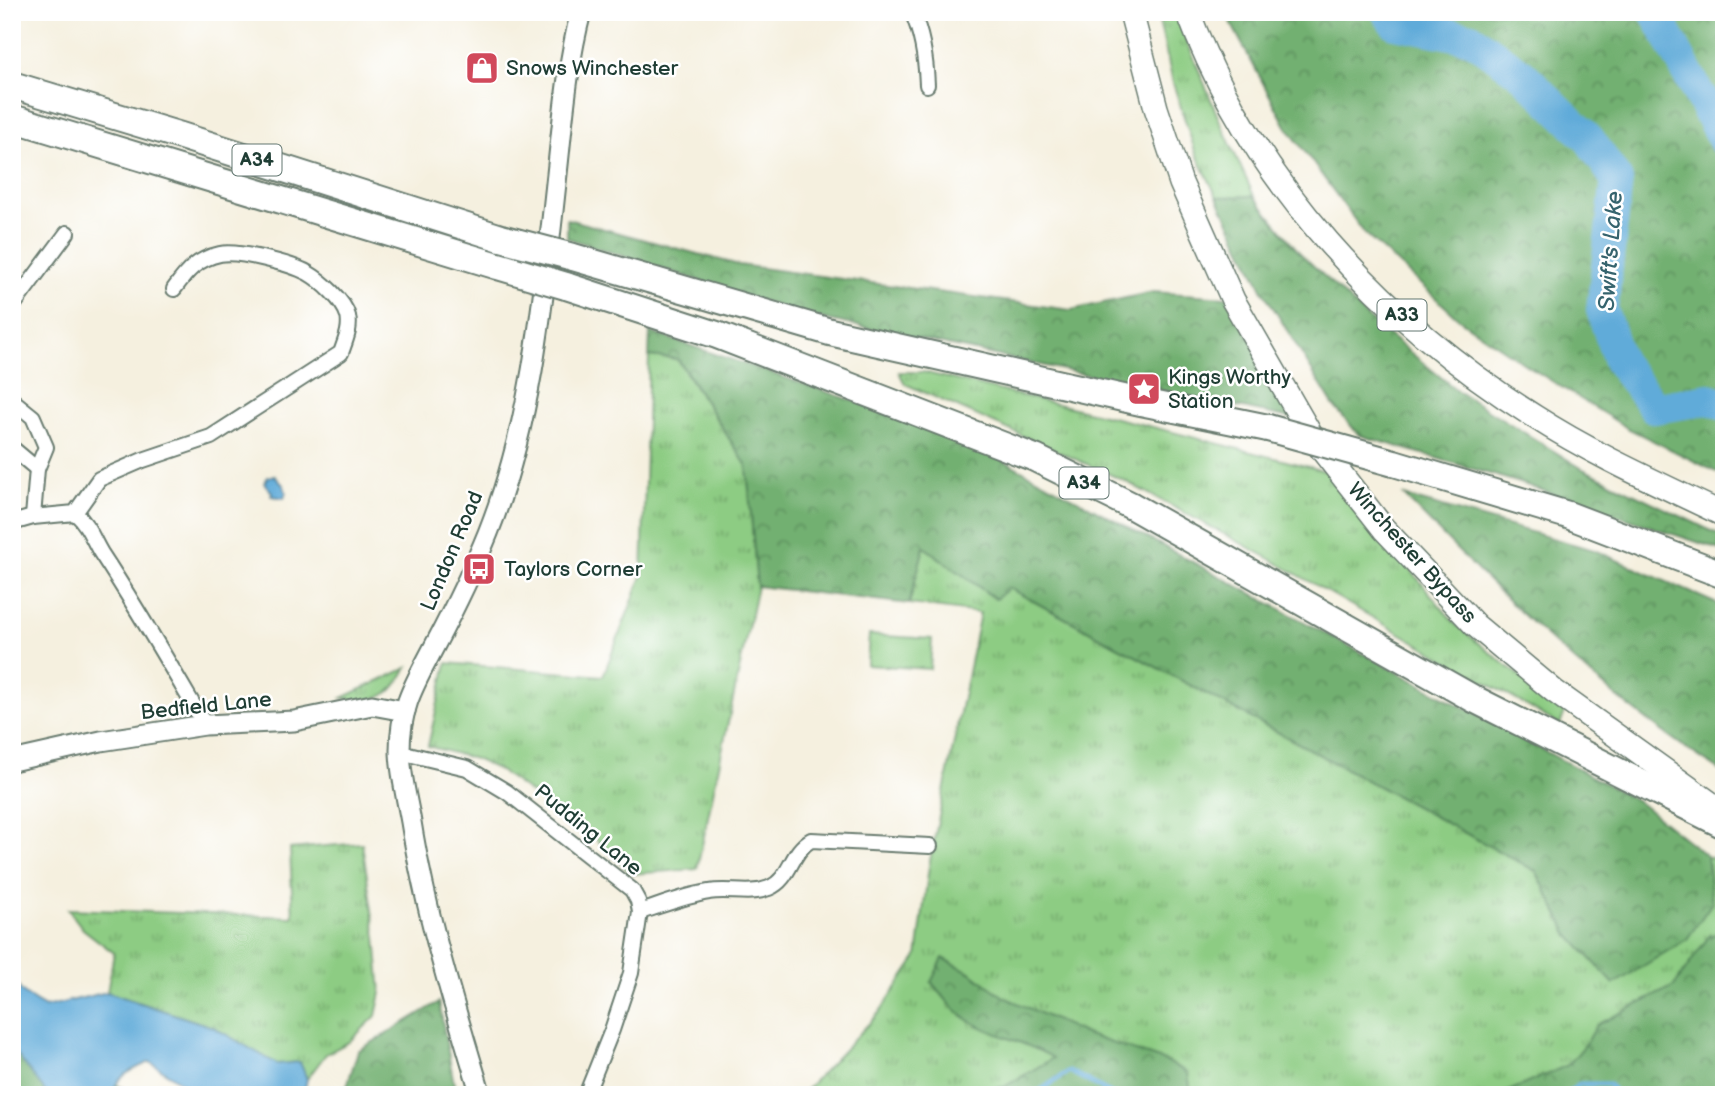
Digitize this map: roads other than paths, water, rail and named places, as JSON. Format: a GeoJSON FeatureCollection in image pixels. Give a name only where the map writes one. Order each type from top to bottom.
{"type":"FeatureCollection","features":[{"type":"Feature","properties":{"kind":"highway","name":"A34"},"geometry":{"type":"LineString","coordinates":[[12,85],[501,237],[830,332],[1268,428],[1394,463],[1568,515],[1715,571]]}},
{"type":"Feature","properties":{"kind":"highway","name":"A34"},"geometry":{"type":"LineString","coordinates":[[12,117],[566,286],[717,335],[1035,458],[1132,506],[1474,699],[1666,783],[1724,825]]}},
{"type":"Feature","properties":{"kind":"main road","name":"London Road"},"geometry":{"type":"LineString","coordinates":[[481,1095],[444,972],[419,869],[400,752],[405,711],[412,686],[436,644],[488,534],[520,428],[536,338],[565,100],[581,12]]}},
{"type":"Feature","properties":{"kind":"main road","name":"Winchester Bypass"},"geometry":{"type":"LineString","coordinates":[[1131,12],[1156,108],[1181,183],[1233,300],[1312,436],[1384,529],[1475,625],[1666,783],[1724,813]]}},
{"type":"Feature","properties":{"kind":"main road","name":"A33"},"geometry":{"type":"LineString","coordinates":[[1188,12],[1227,99],[1279,183],[1330,243],[1405,319],[1444,353],[1535,417],[1616,462],[1721,514]]}},
{"type":"Feature","properties":{"kind":"main road","name":"Bedfield Lane"},"geometry":{"type":"LineString","coordinates":[[12,761],[101,741],[205,725],[294,721],[327,712],[372,705],[405,711]]}},
{"type":"Feature","properties":{"kind":"street"},"geometry":{"type":"LineString","coordinates":[[912,12],[923,47],[927,85]]}},
{"type":"Feature","properties":{"kind":"street"},"geometry":{"type":"LineString","coordinates":[[12,307],[67,233]]}},
{"type":"Feature","properties":{"kind":"street"},"geometry":{"type":"LineString","coordinates":[[75,513],[99,479],[143,460],[211,437],[341,353],[349,330],[348,315],[338,300],[308,273],[255,256],[221,253],[190,267],[174,289]]}},
{"type":"Feature","properties":{"kind":"street"},"geometry":{"type":"LineString","coordinates":[[12,400],[33,416],[46,447],[37,469],[33,517]]}},
{"type":"Feature","properties":{"kind":"street"},"geometry":{"type":"LineString","coordinates":[[12,448],[37,469]]}},
{"type":"Feature","properties":{"kind":"street"},"geometry":{"type":"LineString","coordinates":[[12,523],[33,517],[75,513],[86,522],[96,545],[126,590],[205,725]]}},
{"type":"Feature","properties":{"kind":"street","name":"Pudding Lane"},"geometry":{"type":"LineString","coordinates":[[400,752],[467,768],[507,792],[632,890],[640,912]]}},
{"type":"Feature","properties":{"kind":"street"},"geometry":{"type":"LineString","coordinates":[[586,1095],[631,973],[640,912],[711,891],[750,892],[769,888],[783,879],[792,858],[802,845],[811,840],[930,846]]}},
{"type":"Feature","properties":{"kind":"water"},"geometry":{"type":"Polygon","coordinates":[[[274,475],[284,486],[284,498],[271,496],[272,492],[264,483],[268,477],[274,475]]]}},
{"type":"Feature","properties":{"kind":"water"},"geometry":{"type":"Polygon","coordinates":[[[12,965],[21,991],[45,1007],[107,992],[213,1027],[277,1064],[300,1062],[307,1079],[304,1095],[200,1095],[150,1062],[121,1078],[113,1095],[48,1095],[12,1048],[12,965]]]}},
{"type":"Feature","properties":{"kind":"waterway","name":"Swift's Lake"},"geometry":{"type":"LineString","coordinates":[[1387,12],[1395,23],[1471,38],[1522,74],[1589,139],[1617,180],[1602,310],[1619,361],[1655,408],[1709,399],[1724,404]]}},
{"type":"Feature","properties":{"kind":"waterway"},"geometry":{"type":"LineString","coordinates":[[1655,12],[1724,141]]}},
{"type":"Feature","properties":{"kind":"waterway"},"geometry":{"type":"LineString","coordinates":[[1034,1095],[1069,1071],[1114,1095]]}},
{"type":"Feature","properties":{"kind":"waterway"},"geometry":{"type":"LineString","coordinates":[[1565,1095],[1580,1084],[1609,1084],[1616,1095]]}},
{"type":"Feature","properties":{"kind":"place","name":"Snows Winchester"},"geometry":{"type":"Point","coordinates":[482,68]}},
{"type":"Feature","properties":{"kind":"place","name":"Kings Worthy Station"},"geometry":{"type":"Point","coordinates":[1144,389]}},
{"type":"Feature","properties":{"kind":"place","name":"Taylors Corner"},"geometry":{"type":"Point","coordinates":[479,569]}}]}
